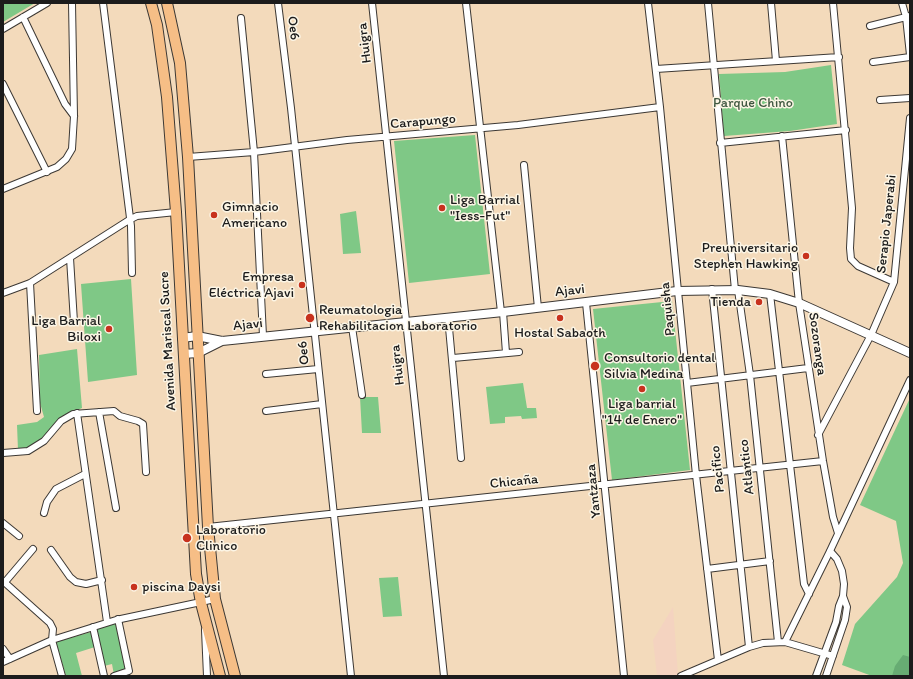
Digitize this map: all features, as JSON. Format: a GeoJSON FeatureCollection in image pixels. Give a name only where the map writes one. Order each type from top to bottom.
{"type":"FeatureCollection","features":[{"type":"Feature","properties":{"kind":"main road","name":"Avenida Mariscal Sucre"},"geometry":{"type":"LineString","coordinates":[[151,3],[157,25],[167,97],[176,212],[196,574],[200,602],[220,676]]}},
{"type":"Feature","properties":{"kind":"main road","name":"Avenida Mariscal Sucre"},"geometry":{"type":"LineString","coordinates":[[167,3],[180,63],[188,157],[208,527],[215,599],[235,676]]}},
{"type":"Feature","properties":{"kind":"street"},"geometry":{"type":"LineString","coordinates":[[3,29],[47,3]]}},
{"type":"Feature","properties":{"kind":"street"},"geometry":{"type":"LineString","coordinates":[[3,189],[47,172],[66,159],[72,149],[74,116],[72,3]]}},
{"type":"Feature","properties":{"kind":"street"},"geometry":{"type":"LineString","coordinates":[[103,3],[129,220],[131,226],[132,274]]}},
{"type":"Feature","properties":{"kind":"street","name":"Oe6"},"geometry":{"type":"LineString","coordinates":[[278,3],[295,146],[351,676]]}},
{"type":"Feature","properties":{"kind":"street","name":"Huigra"},"geometry":{"type":"LineString","coordinates":[[372,3],[444,676]]}},
{"type":"Feature","properties":{"kind":"street"},"geometry":{"type":"LineString","coordinates":[[466,3],[506,352]]}},
{"type":"Feature","properties":{"kind":"street","name":"Paquisha"},"geometry":{"type":"LineString","coordinates":[[648,3],[660,107],[696,475],[718,660]]}},
{"type":"Feature","properties":{"kind":"street","name":"Atlantico"},"geometry":{"type":"LineString","coordinates":[[708,3],[720,143],[736,290],[750,375],[778,642]]}},
{"type":"Feature","properties":{"kind":"street"},"geometry":{"type":"LineString","coordinates":[[771,3],[776,61]]}},
{"type":"Feature","properties":{"kind":"street"},"geometry":{"type":"LineString","coordinates":[[833,3],[846,130],[852,208],[850,248],[851,259],[858,266],[894,282]]}},
{"type":"Feature","properties":{"kind":"street"},"geometry":{"type":"LineString","coordinates":[[873,62],[910,56],[908,16],[902,3]]}},
{"type":"Feature","properties":{"kind":"street"},"geometry":{"type":"LineString","coordinates":[[870,26],[908,16]]}},
{"type":"Feature","properties":{"kind":"street"},"geometry":{"type":"LineString","coordinates":[[23,17],[65,104],[74,116]]}},
{"type":"Feature","properties":{"kind":"street"},"geometry":{"type":"LineString","coordinates":[[240,18],[254,152],[263,336]]}},
{"type":"Feature","properties":{"kind":"street"},"geometry":{"type":"LineString","coordinates":[[656,69],[839,57]]}},
{"type":"Feature","properties":{"kind":"street"},"geometry":{"type":"LineString","coordinates":[[3,84],[47,172]]}},
{"type":"Feature","properties":{"kind":"street"},"geometry":{"type":"LineString","coordinates":[[880,100],[910,98]]}},
{"type":"Feature","properties":{"kind":"street","name":"Carapungo"},"geometry":{"type":"LineString","coordinates":[[188,157],[254,152],[295,146],[480,129],[660,107]]}},
{"type":"Feature","properties":{"kind":"street","name":"Serapio Japerabi"},"geometry":{"type":"LineString","coordinates":[[818,435],[871,335],[894,282],[910,118]]}},
{"type":"Feature","properties":{"kind":"street"},"geometry":{"type":"LineString","coordinates":[[720,143],[846,130]]}},
{"type":"Feature","properties":{"kind":"street","name":"Sozoranga"},"geometry":{"type":"LineString","coordinates":[[782,136],[799,303],[808,368],[822,461],[833,517],[838,534]]}},
{"type":"Feature","properties":{"kind":"street"},"geometry":{"type":"LineString","coordinates":[[524,165],[538,308]]}},
{"type":"Feature","properties":{"kind":"street"},"geometry":{"type":"LineString","coordinates":[[3,293],[30,283],[137,216],[176,212]]}},
{"type":"Feature","properties":{"kind":"street"},"geometry":{"type":"LineString","coordinates":[[70,258],[74,322]]}},
{"type":"Feature","properties":{"kind":"street"},"geometry":{"type":"LineString","coordinates":[[30,283],[37,411]]}},
{"type":"Feature","properties":{"kind":"street","name":"Ajavi"},"geometry":{"type":"LineString","coordinates":[[182,338],[197,336],[222,341],[586,303],[677,291],[712,289],[770,294],[799,303],[910,353]]}},
{"type":"Feature","properties":{"kind":"street","name":"Pacifico"},"geometry":{"type":"LineString","coordinates":[[712,289],[749,647]]}},
{"type":"Feature","properties":{"kind":"street"},"geometry":{"type":"LineString","coordinates":[[770,294],[804,584],[809,594]]}},
{"type":"Feature","properties":{"kind":"street","name":"Yantzaza"},"geometry":{"type":"LineString","coordinates":[[586,303],[606,484],[624,676]]}},
{"type":"Feature","properties":{"kind":"street"},"geometry":{"type":"LineString","coordinates":[[448,317],[453,358],[461,458]]}},
{"type":"Feature","properties":{"kind":"street"},"geometry":{"type":"LineString","coordinates":[[352,327],[362,395]]}},
{"type":"Feature","properties":{"kind":"street","name":"Ajavi"},"geometry":{"type":"LineString","coordinates":[[183,354],[198,353],[222,341]]}},
{"type":"Feature","properties":{"kind":"street"},"geometry":{"type":"LineString","coordinates":[[453,358],[519,352]]}},
{"type":"Feature","properties":{"kind":"street"},"geometry":{"type":"LineString","coordinates":[[687,383],[780,370],[808,368]]}},
{"type":"Feature","properties":{"kind":"street"},"geometry":{"type":"LineString","coordinates":[[266,374],[318,369]]}},
{"type":"Feature","properties":{"kind":"street"},"geometry":{"type":"LineString","coordinates":[[785,642],[830,551],[910,380]]}},
{"type":"Feature","properties":{"kind":"street"},"geometry":{"type":"LineString","coordinates":[[266,410],[322,404]]}},
{"type":"Feature","properties":{"kind":"street"},"geometry":{"type":"LineString","coordinates":[[3,453],[28,451],[44,441],[61,421],[77,413],[114,410],[120,416],[143,424],[146,472]]}},
{"type":"Feature","properties":{"kind":"street"},"geometry":{"type":"LineString","coordinates":[[99,412],[116,508]]}},
{"type":"Feature","properties":{"kind":"street"},"geometry":{"type":"LineString","coordinates":[[77,413],[108,622]]}},
{"type":"Feature","properties":{"kind":"street","name":"Chicaña"},"geometry":{"type":"LineString","coordinates":[[208,527],[822,461]]}},
{"type":"Feature","properties":{"kind":"street"},"geometry":{"type":"LineString","coordinates":[[44,513],[47,502],[56,488],[85,474]]}},
{"type":"Feature","properties":{"kind":"street"},"geometry":{"type":"LineString","coordinates":[[3,523],[19,536]]}},
{"type":"Feature","properties":{"kind":"street"},"geometry":{"type":"LineString","coordinates":[[33,550],[4,582],[50,623],[53,629],[52,640],[62,676]]}},
{"type":"Feature","properties":{"kind":"street"},"geometry":{"type":"LineString","coordinates":[[51,550],[70,577],[76,582],[86,584],[102,580]]}},
{"type":"Feature","properties":{"kind":"street"},"geometry":{"type":"LineString","coordinates":[[816,676],[843,596],[844,584],[842,571],[837,559],[830,551]]}},
{"type":"Feature","properties":{"kind":"street"},"geometry":{"type":"LineString","coordinates":[[707,569],[770,561]]}},
{"type":"Feature","properties":{"kind":"street"},"geometry":{"type":"LineString","coordinates":[[826,676],[845,620],[847,607],[843,596]]}},
{"type":"Feature","properties":{"kind":"street"},"geometry":{"type":"LineString","coordinates":[[3,662],[52,640],[118,619],[215,599]]}},
{"type":"Feature","properties":{"kind":"street"},"geometry":{"type":"LineString","coordinates":[[114,676],[129,671],[118,619]]}},
{"type":"Feature","properties":{"kind":"street"},"geometry":{"type":"LineString","coordinates":[[205,620],[207,676]]}},
{"type":"Feature","properties":{"kind":"street"},"geometry":{"type":"LineString","coordinates":[[93,627],[104,676]]}},
{"type":"Feature","properties":{"kind":"street"},"geometry":{"type":"LineString","coordinates":[[680,676],[694,673],[718,660],[749,647],[763,643],[785,642],[833,656]]}},
{"type":"Feature","properties":{"kind":"street"},"geometry":{"type":"LineString","coordinates":[[3,649],[10,659]]}},
{"type":"Feature","properties":{"kind":"shaded area"},"geometry":{"type":"Polygon","coordinates":[[[673,607],[678,675],[657,676],[653,640],[673,607]]]}},
{"type":"Feature","properties":{"kind":"green space"},"geometry":{"type":"Polygon","coordinates":[[[3,3],[35,3],[3,22],[3,3]]]}},
{"type":"Feature","properties":{"kind":"green space","name":"Parque Chino"},"geometry":{"type":"Polygon","coordinates":[[[831,65],[837,124],[790,131],[724,136],[719,74],[785,72],[831,65]]]}},
{"type":"Feature","properties":{"kind":"green space","name":"Liga Barrial \"Iess-Fut\""},"geometry":{"type":"Polygon","coordinates":[[[475,135],[490,274],[409,283],[394,141],[475,135]]]}},
{"type":"Feature","properties":{"kind":"green space"},"geometry":{"type":"Polygon","coordinates":[[[356,211],[361,253],[343,254],[340,214],[356,211]]]}},
{"type":"Feature","properties":{"kind":"green space","name":"Liga Barrial Biloxi"},"geometry":{"type":"Polygon","coordinates":[[[131,279],[137,375],[88,382],[81,284],[131,279]]]}},
{"type":"Feature","properties":{"kind":"green space","name":"Liga barrial \"14 de Enero\""},"geometry":{"type":"Polygon","coordinates":[[[672,301],[690,470],[612,480],[593,309],[672,301]]]}},
{"type":"Feature","properties":{"kind":"green space"},"geometry":{"type":"Polygon","coordinates":[[[77,349],[82,408],[61,417],[46,435],[29,448],[18,450],[17,425],[37,422],[44,417],[40,403],[39,355],[77,349]]]}},
{"type":"Feature","properties":{"kind":"green space"},"geometry":{"type":"Polygon","coordinates":[[[523,383],[527,408],[536,408],[537,418],[522,419],[521,416],[505,417],[505,423],[490,424],[486,387],[523,383]]]}},
{"type":"Feature","properties":{"kind":"green space"},"geometry":{"type":"Polygon","coordinates":[[[360,397],[378,397],[381,433],[362,433],[360,397]]]}},
{"type":"Feature","properties":{"kind":"green space"},"geometry":{"type":"Polygon","coordinates":[[[910,398],[910,676],[872,676],[842,665],[855,624],[897,577],[903,563],[896,521],[860,505],[910,398]]]}},
{"type":"Feature","properties":{"kind":"green space"},"geometry":{"type":"Polygon","coordinates":[[[398,577],[402,616],[383,617],[379,578],[398,577]]]}},
{"type":"Feature","properties":{"kind":"green space"},"geometry":{"type":"Polygon","coordinates":[[[117,623],[128,672],[114,675],[112,664],[104,666],[95,628],[117,623]]]}},
{"type":"Feature","properties":{"kind":"green space"},"geometry":{"type":"Polygon","coordinates":[[[91,632],[95,647],[76,653],[82,676],[66,676],[56,642],[91,632]]]}},
{"type":"Feature","properties":{"kind":"green space"},"geometry":{"type":"Polygon","coordinates":[[[903,655],[910,657],[910,676],[892,676],[895,666],[903,655]]]}},
{"type":"Feature","properties":{"kind":"place","name":"Liga Barrial \"Iess-Fut\""},"geometry":{"type":"Point","coordinates":[442,208]}},
{"type":"Feature","properties":{"kind":"place","name":"Gimnacio Americano"},"geometry":{"type":"Point","coordinates":[214,215]}},
{"type":"Feature","properties":{"kind":"place","name":"Preuniversitario Stephen Hawking"},"geometry":{"type":"Point","coordinates":[806,256]}},
{"type":"Feature","properties":{"kind":"place","name":"Empresa Eléctrica Ajavi"},"geometry":{"type":"Point","coordinates":[302,285]}},
{"type":"Feature","properties":{"kind":"place","name":"Tienda"},"geometry":{"type":"Point","coordinates":[759,302]}},
{"type":"Feature","properties":{"kind":"place","name":"Reumatologia Rehabilitacion Laboratorio"},"geometry":{"type":"Point","coordinates":[310,318]}},
{"type":"Feature","properties":{"kind":"place","name":"Hostal Sabaoth"},"geometry":{"type":"Point","coordinates":[560,318]}},
{"type":"Feature","properties":{"kind":"place","name":"Liga Barrial Biloxi"},"geometry":{"type":"Point","coordinates":[109,329]}},
{"type":"Feature","properties":{"kind":"place","name":"Consultorio dental Silvia Medina"},"geometry":{"type":"Point","coordinates":[595,366]}},
{"type":"Feature","properties":{"kind":"place","name":"Liga barrial \"14 de Enero\""},"geometry":{"type":"Point","coordinates":[642,389]}},
{"type":"Feature","properties":{"kind":"place","name":"Laboratorio Clinico"},"geometry":{"type":"Point","coordinates":[187,538]}},
{"type":"Feature","properties":{"kind":"place","name":"piscina Daysi"},"geometry":{"type":"Point","coordinates":[134,587]}}]}
